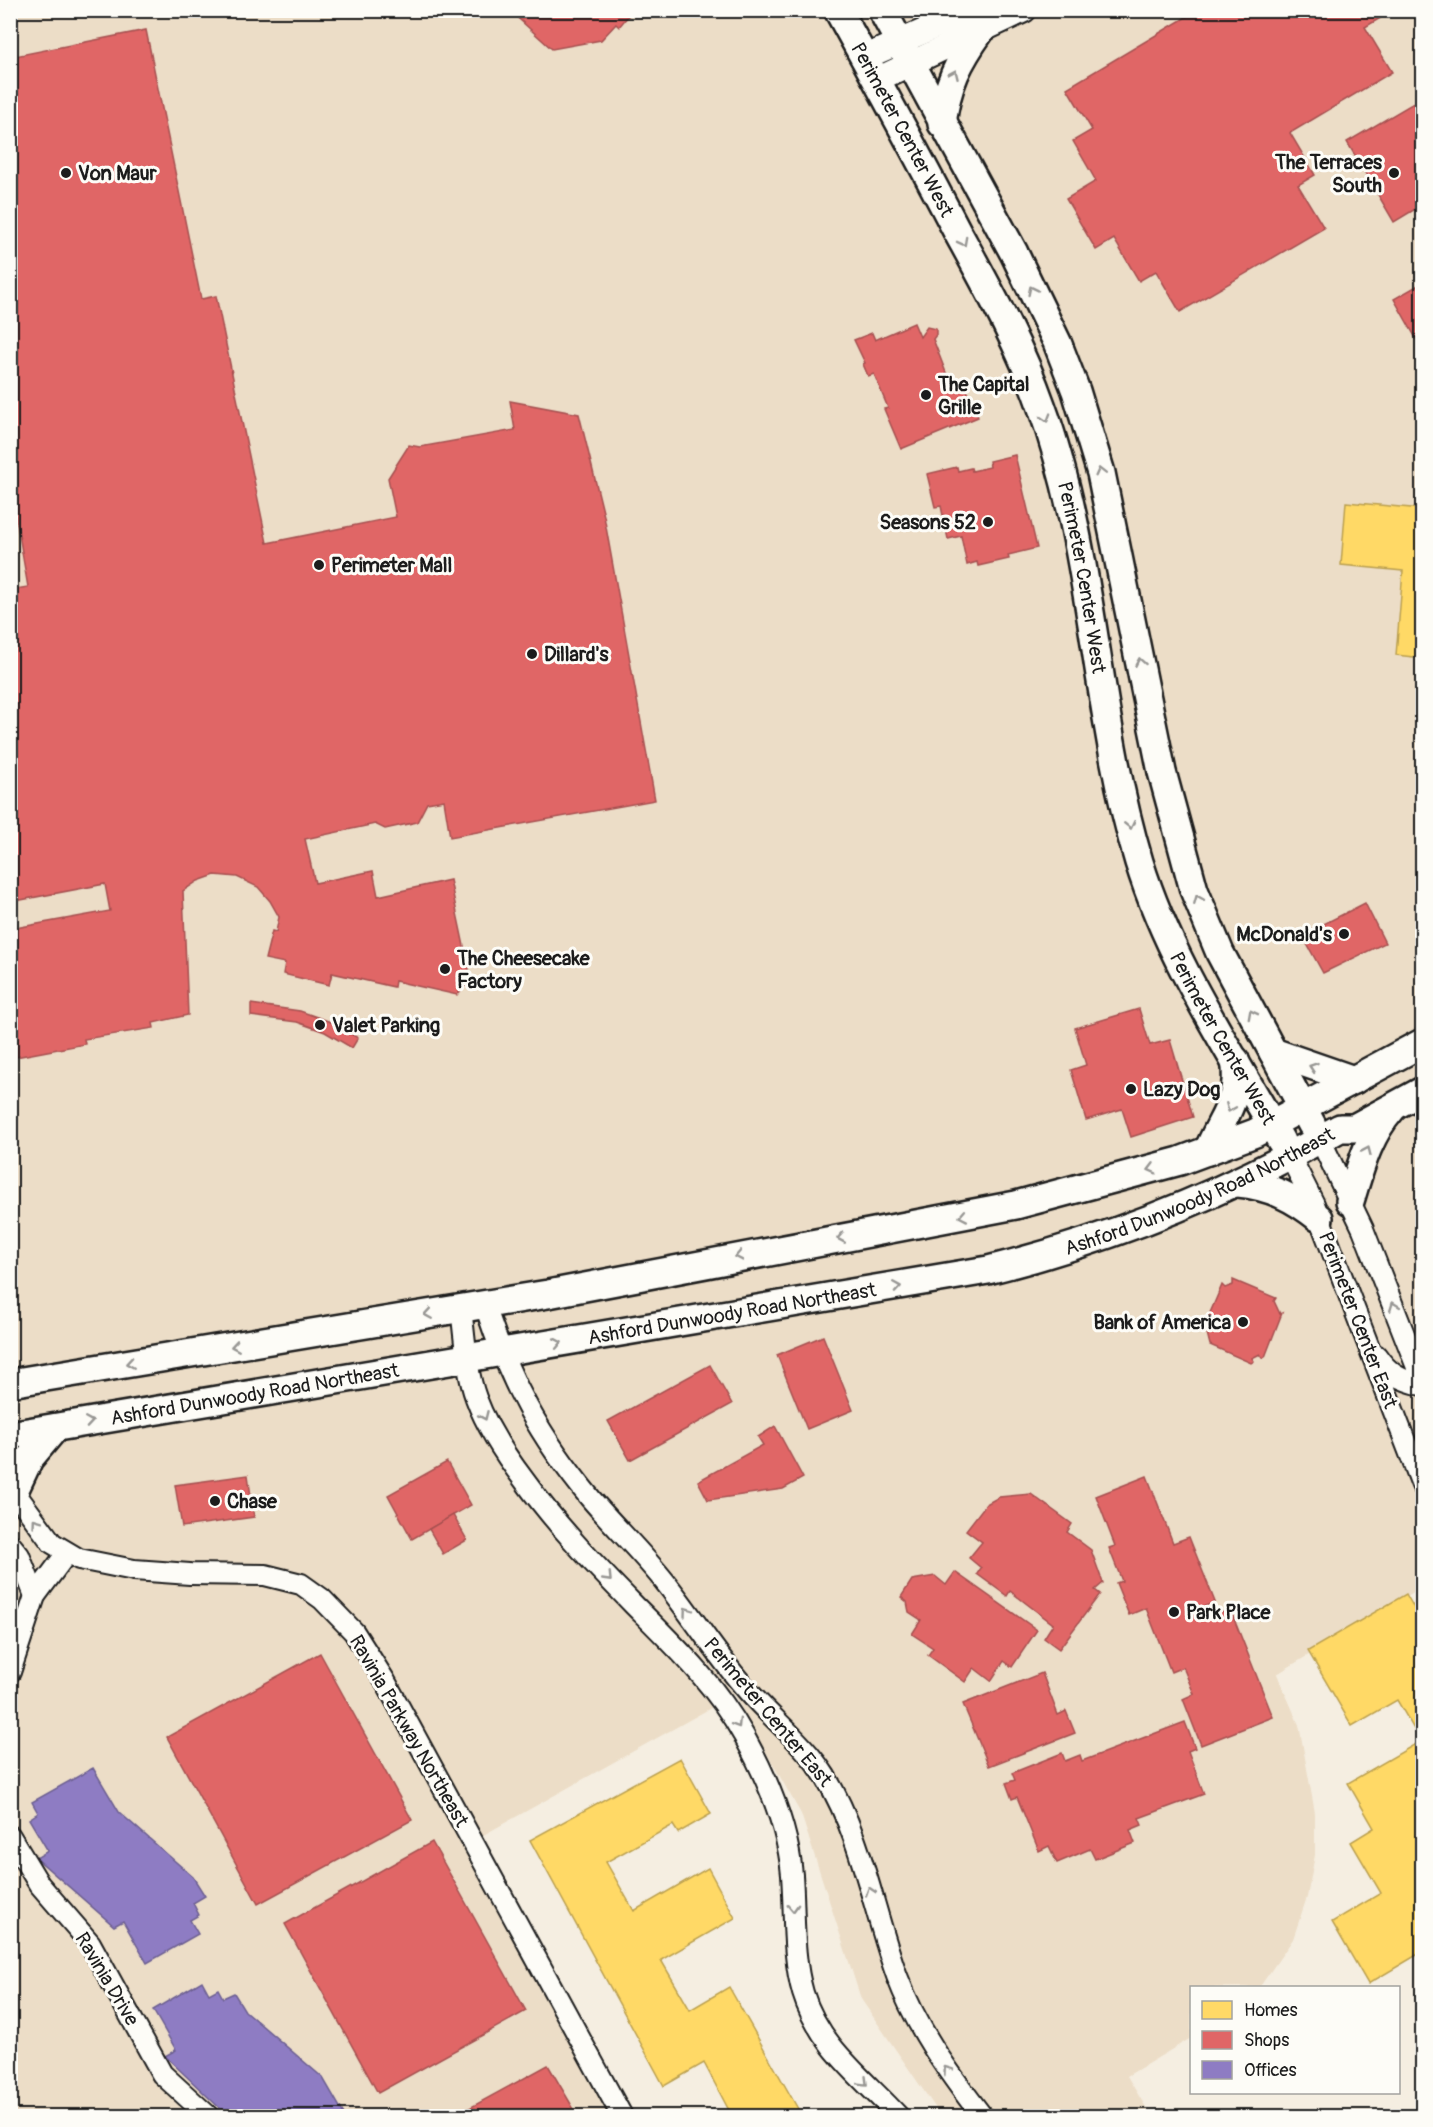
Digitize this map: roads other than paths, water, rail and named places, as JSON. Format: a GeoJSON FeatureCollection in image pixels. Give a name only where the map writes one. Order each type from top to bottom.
{"type":"FeatureCollection","features":[{"type":"Feature","properties":{"kind":"main road","name":"Perimeter Center West"},"geometry":{"type":"LineString","coordinates":[[838,10],[978,270],[1022,357],[1041,404],[1072,518],[1130,829],[1150,894],[1180,965],[1290,1156]]}},
{"type":"Feature","properties":{"kind":"main road","name":"Perimeter Center West"},"geometry":{"type":"LineString","coordinates":[[882,10],[1014,253],[1057,342],[1088,422],[1128,596],[1150,720],[1194,890],[1220,953],[1320,1139]]}},
{"type":"Feature","properties":{"kind":"main road"},"geometry":{"type":"LineString","coordinates":[[942,123],[945,93],[955,70],[965,16]]}},
{"type":"Feature","properties":{"kind":"main road"},"geometry":{"type":"LineString","coordinates":[[1110,730],[1150,720]]}},
{"type":"Feature","properties":{"kind":"main road","name":"Ashford Dunwoody Road Northeast"},"geometry":{"type":"LineString","coordinates":[[10,1383],[473,1307],[969,1215],[1062,1193],[1208,1151],[1273,1126],[1422,1043]]}},
{"type":"Feature","properties":{"kind":"main road"},"geometry":{"type":"LineString","coordinates":[[1273,1052],[1354,1080]]}},
{"type":"Feature","properties":{"kind":"main road"},"geometry":{"type":"LineString","coordinates":[[1208,1151],[1234,1097],[1237,1081],[1235,1060]]}},
{"type":"Feature","properties":{"kind":"main road","name":"Ashford Dunwoody Road Northeast"},"geometry":{"type":"LineString","coordinates":[[10,1435],[468,1360],[988,1270],[1072,1247],[1137,1225],[1238,1183],[1340,1128],[1354,1128],[1422,1090]]}},
{"type":"Feature","properties":{"kind":"main road"},"geometry":{"type":"LineString","coordinates":[[1350,1201],[1372,1138],[1379,1124],[1394,1106]]}},
{"type":"Feature","properties":{"kind":"main road"},"geometry":{"type":"LineString","coordinates":[[1238,1183],[1262,1186],[1290,1196],[1319,1218]]}},
{"type":"Feature","properties":{"kind":"main road"},"geometry":{"type":"LineString","coordinates":[[12,1489],[29,1459],[55,1428]]}},
{"type":"Feature","properties":{"kind":"street"},"geometry":{"type":"LineString","coordinates":[[870,69],[905,52],[965,16],[1024,10]]}},
{"type":"Feature","properties":{"kind":"street","name":"Perimeter Center East"},"geometry":{"type":"LineString","coordinates":[[1320,1139],[1350,1201],[1422,1380]]}},
{"type":"Feature","properties":{"kind":"street","name":"Perimeter Center East"},"geometry":{"type":"LineString","coordinates":[[1290,1156],[1319,1218],[1422,1485]]}},
{"type":"Feature","properties":{"kind":"street","name":"Perimeter Center East"},"geometry":{"type":"LineString","coordinates":[[473,1307],[501,1354],[518,1393],[564,1465],[665,1582],[768,1714],[810,1756],[837,1796],[849,1823],[897,1976],[913,2013],[943,2065],[982,2116]]}},
{"type":"Feature","properties":{"kind":"street","name":"Perimeter Center East"},"geometry":{"type":"LineString","coordinates":[[473,1307],[468,1360],[475,1396],[485,1420],[518,1472],[568,1536],[663,1633],[716,1692],[759,1766],[779,1817],[792,1873],[795,1953],[804,1995],[824,2037],[855,2074],[898,2116]]}},
{"type":"Feature","properties":{"kind":"street"},"geometry":{"type":"LineString","coordinates":[[1362,1333],[1385,1368],[1400,1380],[1422,1386]]}},
{"type":"Feature","properties":{"kind":"street","name":"Ravinia Parkway Northeast"},"geometry":{"type":"LineString","coordinates":[[12,1489],[41,1530],[67,1553],[91,1563],[134,1570],[265,1575],[301,1584],[339,1616],[354,1632],[385,1681],[622,2116]]}},
{"type":"Feature","properties":{"kind":"street"},"geometry":{"type":"LineString","coordinates":[[10,1544],[19,1555],[35,1596]]}},
{"type":"Feature","properties":{"kind":"street"},"geometry":{"type":"LineString","coordinates":[[10,1672],[35,1596],[67,1553]]}},
{"type":"Feature","properties":{"kind":"street"},"geometry":{"type":"LineString","coordinates":[[663,1633],[688,1648],[713,1646],[709,1659],[716,1692]]}},
{"type":"Feature","properties":{"kind":"street","name":"Ravinia Drive"},"geometry":{"type":"LineString","coordinates":[[10,1836],[39,1884],[90,1943],[162,2074],[183,2097],[208,2116]]}},
{"type":"Feature","properties":{"kind":"place","name":"Von Maur"},"geometry":{"type":"Point","coordinates":[66,173]}},
{"type":"Feature","properties":{"kind":"place","name":"The Terraces South"},"geometry":{"type":"Point","coordinates":[1394,173]}},
{"type":"Feature","properties":{"kind":"place","name":"The Capital Grille"},"geometry":{"type":"Point","coordinates":[926,395]}},
{"type":"Feature","properties":{"kind":"place","name":"Seasons 52"},"geometry":{"type":"Point","coordinates":[988,522]}},
{"type":"Feature","properties":{"kind":"place","name":"Perimeter Mall"},"geometry":{"type":"Point","coordinates":[319,565]}},
{"type":"Feature","properties":{"kind":"place","name":"Dillard's"},"geometry":{"type":"Point","coordinates":[532,654]}},
{"type":"Feature","properties":{"kind":"place","name":"McDonald's"},"geometry":{"type":"Point","coordinates":[1344,934]}},
{"type":"Feature","properties":{"kind":"place","name":"The Cheesecake Factory"},"geometry":{"type":"Point","coordinates":[445,969]}},
{"type":"Feature","properties":{"kind":"place","name":"Valet Parking"},"geometry":{"type":"Point","coordinates":[320,1025]}},
{"type":"Feature","properties":{"kind":"place","name":"Lazy Dog"},"geometry":{"type":"Point","coordinates":[1131,1089]}},
{"type":"Feature","properties":{"kind":"place","name":"Bank of America"},"geometry":{"type":"Point","coordinates":[1243,1322]}},
{"type":"Feature","properties":{"kind":"place","name":"Chase"},"geometry":{"type":"Point","coordinates":[215,1501]}},
{"type":"Feature","properties":{"kind":"place","name":"Park Place"},"geometry":{"type":"Point","coordinates":[1174,1612]}}]}
